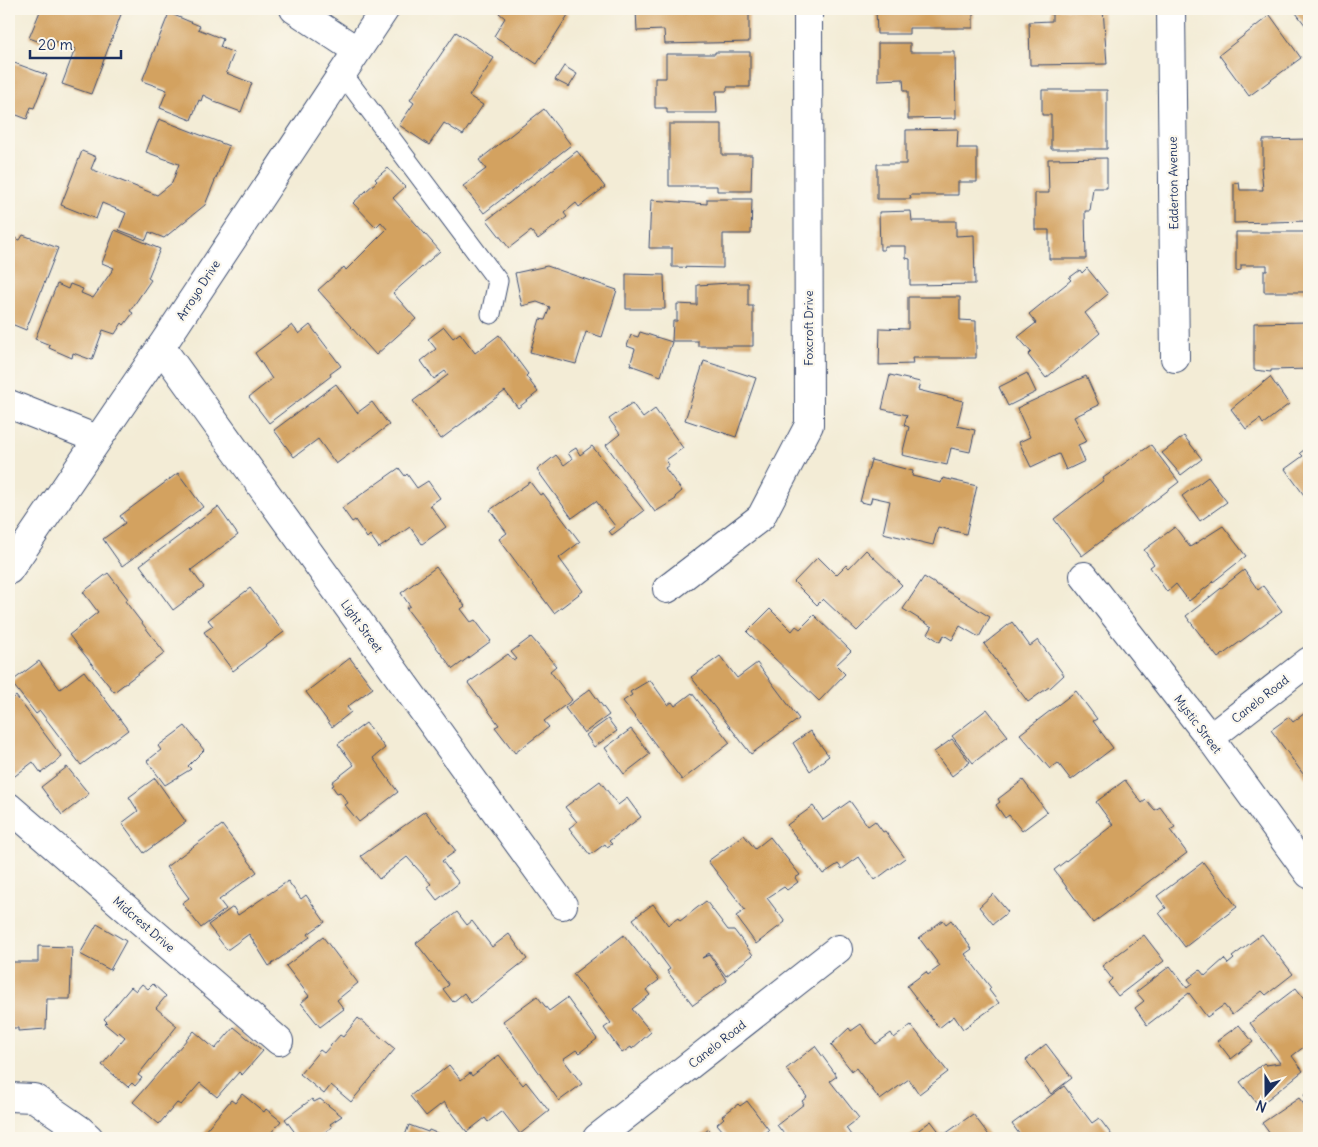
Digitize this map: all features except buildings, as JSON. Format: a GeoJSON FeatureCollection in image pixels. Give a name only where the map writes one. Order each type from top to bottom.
{"type":"FeatureCollection","features":[{"type":"Feature","properties":{"kind":"street"},"geometry":{"type":"LineString","coordinates":[[294,9],[349,62]]}},
{"type":"Feature","properties":{"kind":"street","name":"Arroyo Drive"},"geometry":{"type":"LineString","coordinates":[[9,570],[161,347],[385,9]]}},
{"type":"Feature","properties":{"kind":"street","name":"Foxcroft Drive"},"geometry":{"type":"LineString","coordinates":[[667,589],[761,517],[808,425],[808,9]]}},
{"type":"Feature","properties":{"kind":"street","name":"Edderton Avenue"},"geometry":{"type":"LineString","coordinates":[[1171,9],[1175,358]]}},
{"type":"Feature","properties":{"kind":"street","name":"Light Street"},"geometry":{"type":"LineString","coordinates":[[161,347],[563,905]]}},
{"type":"Feature","properties":{"kind":"street"},"geometry":{"type":"LineString","coordinates":[[9,404],[97,439]]}},
{"type":"Feature","properties":{"kind":"street","name":"Mystic Street"},"geometry":{"type":"LineString","coordinates":[[1084,576],[1210,738],[1309,874]]}},
{"type":"Feature","properties":{"kind":"street","name":"Canelo Road"},"geometry":{"type":"LineString","coordinates":[[1210,738],[1309,661]]}},
{"type":"Feature","properties":{"kind":"street","name":"Midcrest Drive"},"geometry":{"type":"LineString","coordinates":[[9,807],[279,1041]]}},
{"type":"Feature","properties":{"kind":"street","name":"Canelo Road"},"geometry":{"type":"LineString","coordinates":[[597,1138],[838,949]]}},
{"type":"Feature","properties":{"kind":"street"},"geometry":{"type":"LineString","coordinates":[[9,1097],[34,1098],[89,1138]]}},
{"type":"Feature","properties":{"kind":"lane"},"geometry":{"type":"LineString","coordinates":[[349,62],[498,281],[491,314]]}}]}
